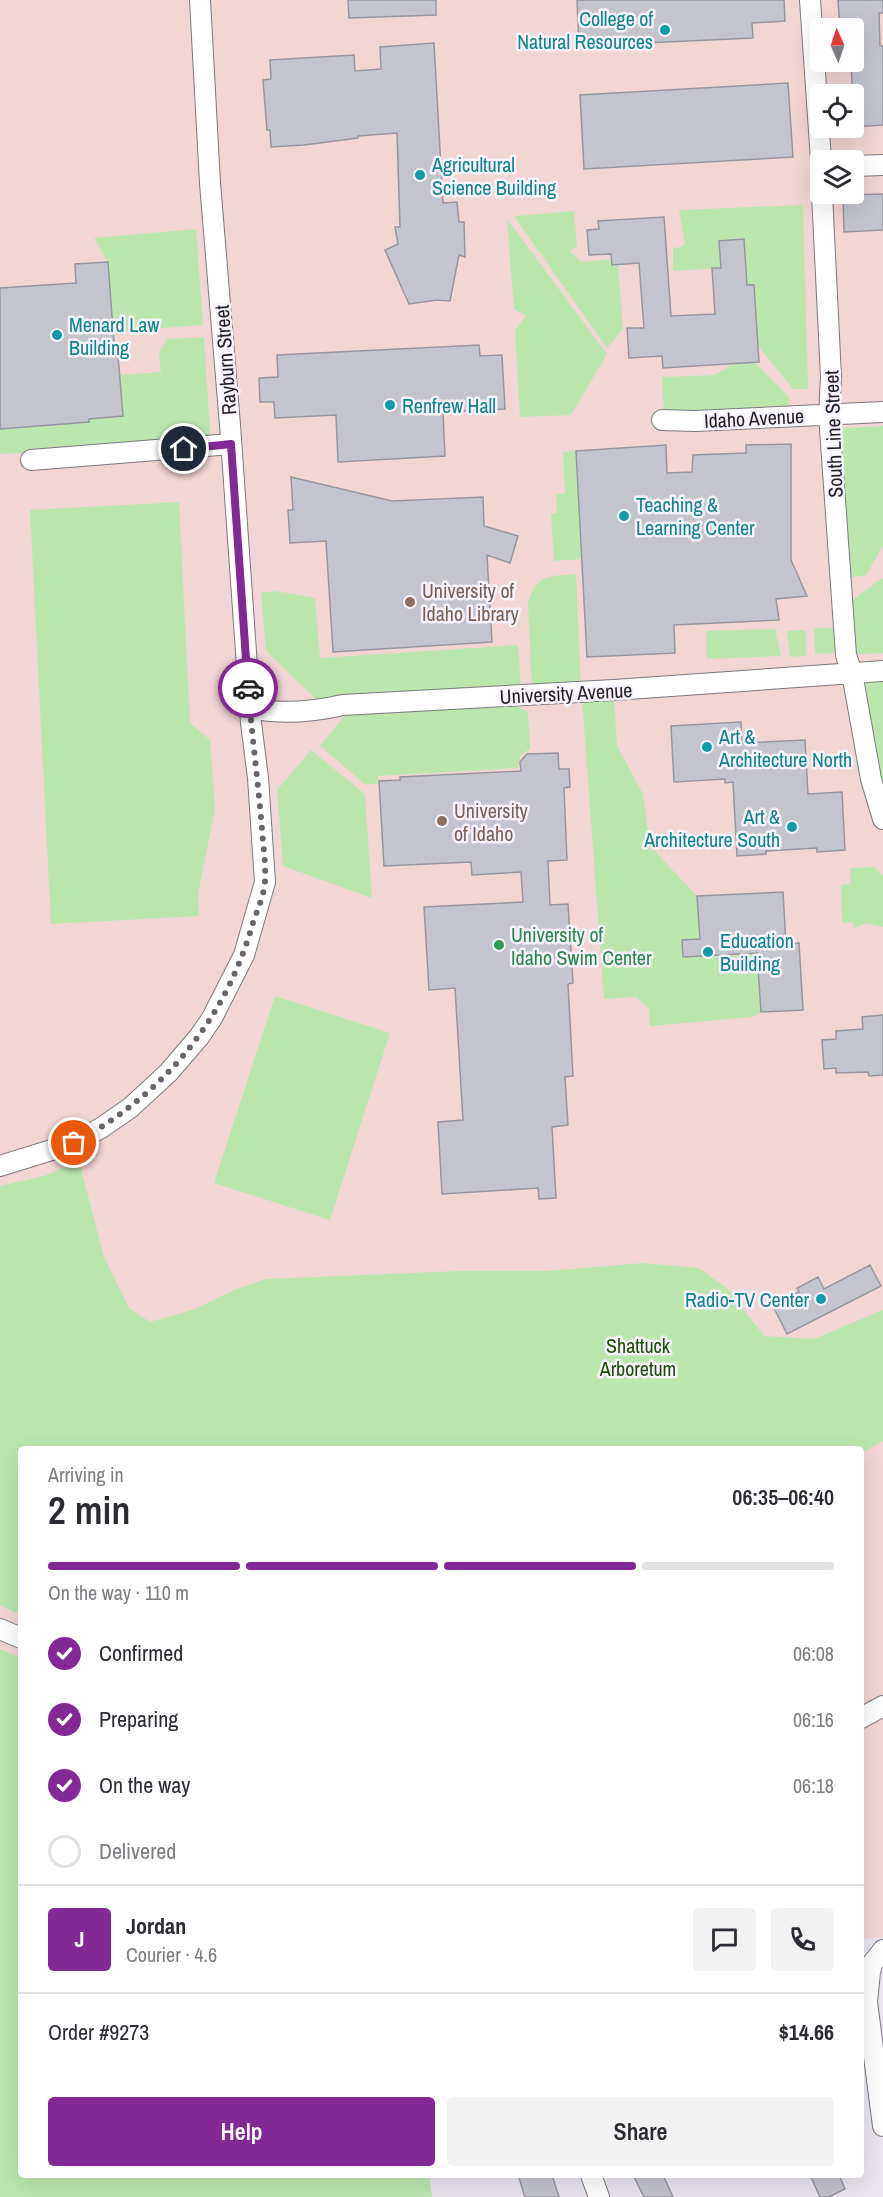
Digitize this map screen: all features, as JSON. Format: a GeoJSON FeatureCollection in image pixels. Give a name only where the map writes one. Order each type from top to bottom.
{"type":"FeatureCollection","features":[{"type":"Feature","properties":{"kind":"street","name":"Rayburn Street"},"geometry":{"type":"LineString","coordinates":[[0,1166],[74,1143],[130,1108],[154,1087],[199,1037],[212,1018],[244,955],[265,882],[210,183],[200,0]]}},
{"type":"Feature","properties":{"kind":"street"},"geometry":{"type":"LineString","coordinates":[[810,0],[819,150]]}},
{"type":"Feature","properties":{"kind":"street"},"geometry":{"type":"LineString","coordinates":[[864,166],[883,165]]}},
{"type":"Feature","properties":{"kind":"street","name":"South Line Street"},"geometry":{"type":"LineString","coordinates":[[822,204],[831,377],[829,415],[846,655],[852,673],[871,779],[883,819]]}},
{"type":"Feature","properties":{"kind":"street","name":"Idaho Avenue"},"geometry":{"type":"LineString","coordinates":[[662,420],[695,421],[883,412]]}},
{"type":"Feature","properties":{"kind":"street"},"geometry":{"type":"LineString","coordinates":[[31,460],[231,444]]}},
{"type":"Feature","properties":{"kind":"street","name":"University Avenue"},"geometry":{"type":"LineString","coordinates":[[250,708],[267,712],[316,711],[343,705],[614,690],[883,671]]}},
{"type":"Feature","properties":{"kind":"street"},"geometry":{"type":"LineString","coordinates":[[0,1629],[18,1637]]}},
{"type":"Feature","properties":{"kind":"street"},"geometry":{"type":"LineString","coordinates":[[864,1716],[883,1706]]}},
{"type":"Feature","properties":{"kind":"street"},"geometry":{"type":"LineString","coordinates":[[880,1954],[870,1972],[867,2002],[883,2126]]}},
{"type":"Feature","properties":{"kind":"street"},"geometry":{"type":"LineString","coordinates":[[592,2178],[599,2197]]}},
{"type":"Feature","properties":{"kind":"shaded area","name":"University of Idaho"},"geometry":{"type":"Polygon","coordinates":[[[0,0],[883,0],[883,1937],[864,1939],[864,1446],[18,1446],[18,2178],[429,2178],[432,2197],[0,2197],[0,0]]]}},
{"type":"Feature","properties":{"kind":"green space"},"geometry":{"type":"Polygon","coordinates":[[[803,205],[808,389],[793,389],[758,346],[754,285],[747,285],[744,240],[720,241],[721,268],[673,271],[673,248],[685,244],[679,210],[803,205]]]}},
{"type":"Feature","properties":{"kind":"green space"},"geometry":{"type":"Polygon","coordinates":[[[574,211],[577,246],[570,251],[581,262],[612,259],[618,264],[623,329],[607,348],[514,216],[574,211]]]}},
{"type":"Feature","properties":{"kind":"green space"},"geometry":{"type":"Polygon","coordinates":[[[507,219],[607,354],[571,415],[520,417],[515,331],[526,316],[514,309],[507,219]]]}},
{"type":"Feature","properties":{"kind":"green space"},"geometry":{"type":"Polygon","coordinates":[[[196,229],[203,325],[113,332],[108,262],[94,238],[196,229]]]}},
{"type":"Feature","properties":{"kind":"green space"},"geometry":{"type":"Polygon","coordinates":[[[204,337],[210,431],[206,438],[105,448],[0,454],[0,429],[89,422],[89,411],[123,416],[120,375],[161,372],[159,352],[167,339],[204,337]]]}},
{"type":"Feature","properties":{"kind":"green space"},"geometry":{"type":"Polygon","coordinates":[[[747,355],[789,397],[788,407],[664,415],[662,377],[715,375],[747,355]]]}},
{"type":"Feature","properties":{"kind":"green space"},"geometry":{"type":"Polygon","coordinates":[[[883,426],[883,546],[866,575],[841,579],[831,429],[883,426]]]}},
{"type":"Feature","properties":{"kind":"green space"},"geometry":{"type":"Polygon","coordinates":[[[576,451],[582,559],[554,561],[551,514],[557,513],[556,494],[565,493],[563,452],[576,451]]]}},
{"type":"Feature","properties":{"kind":"green space"},"geometry":{"type":"Polygon","coordinates":[[[179,502],[190,723],[210,740],[215,809],[198,894],[199,916],[51,924],[30,510],[179,502]]]}},
{"type":"Feature","properties":{"kind":"green space"},"geometry":{"type":"Polygon","coordinates":[[[576,574],[581,686],[532,688],[528,604],[531,594],[539,582],[545,578],[576,574]]]}},
{"type":"Feature","properties":{"kind":"green space"},"geometry":{"type":"Polygon","coordinates":[[[883,579],[883,653],[846,655],[850,602],[883,579]]]}},
{"type":"Feature","properties":{"kind":"green space"},"geometry":{"type":"Polygon","coordinates":[[[276,591],[315,598],[320,658],[518,645],[521,687],[315,698],[266,651],[261,593],[276,591]]]}},
{"type":"Feature","properties":{"kind":"green space"},"geometry":{"type":"Polygon","coordinates":[[[814,628],[834,628],[835,653],[815,654],[814,628]]]}},
{"type":"Feature","properties":{"kind":"green space"},"geometry":{"type":"Polygon","coordinates":[[[775,629],[781,656],[707,659],[706,631],[775,629]]]}},
{"type":"Feature","properties":{"kind":"green space"},"geometry":{"type":"Polygon","coordinates":[[[805,630],[806,656],[790,657],[787,631],[805,630]]]}},
{"type":"Feature","properties":{"kind":"green space"},"geometry":{"type":"Polygon","coordinates":[[[883,671],[883,819],[852,673],[883,671]]]}},
{"type":"Feature","properties":{"kind":"green space"},"geometry":{"type":"Polygon","coordinates":[[[614,697],[617,746],[643,794],[650,846],[697,896],[700,939],[683,957],[732,954],[757,949],[761,1012],[753,1017],[650,1026],[649,1009],[636,997],[604,999],[582,699],[614,697]]]}},
{"type":"Feature","properties":{"kind":"green space"},"geometry":{"type":"Polygon","coordinates":[[[513,704],[528,712],[530,749],[520,755],[518,768],[378,776],[378,784],[365,784],[320,746],[346,714],[513,704]]]}},
{"type":"Feature","properties":{"kind":"green space"},"geometry":{"type":"Polygon","coordinates":[[[311,750],[365,794],[372,898],[283,866],[277,790],[311,750]]]}},
{"type":"Feature","properties":{"kind":"green space"},"geometry":{"type":"Polygon","coordinates":[[[874,867],[883,875],[883,927],[866,923],[854,928],[853,922],[842,923],[841,885],[851,884],[850,868],[874,867]]]}},
{"type":"Feature","properties":{"kind":"green space"},"geometry":{"type":"Polygon","coordinates":[[[275,996],[390,1033],[330,1220],[214,1183],[275,996]]]}},
{"type":"Feature","properties":{"kind":"green space","name":"Shattuck Arboretum"},"geometry":{"type":"Polygon","coordinates":[[[79,1161],[104,1257],[129,1308],[150,1322],[195,1309],[234,1290],[266,1279],[459,1271],[547,1271],[643,1263],[699,1268],[728,1289],[764,1336],[814,1339],[883,1310],[883,1441],[864,1451],[864,1446],[18,1446],[18,1614],[0,1605],[0,1186],[44,1176],[79,1161]]]}},
{"type":"Feature","properties":{"kind":"green space"},"geometry":{"type":"Polygon","coordinates":[[[0,1649],[18,1657],[18,2178],[429,2178],[432,2197],[0,2197],[0,1649]]]}},
{"type":"Feature","properties":{"kind":"building"},"geometry":{"type":"Polygon","coordinates":[[[348,0],[436,0],[436,15],[349,18],[348,0]]]}},
{"type":"Feature","properties":{"kind":"building","name":"College of Natural Resources"},"geometry":{"type":"Polygon","coordinates":[[[577,0],[784,0],[785,21],[752,23],[753,38],[579,46],[577,0]]]}},
{"type":"Feature","properties":{"kind":"building"},"geometry":{"type":"Polygon","coordinates":[[[838,0],[883,0],[883,13],[879,13],[880,46],[883,46],[883,125],[864,126],[864,84],[852,84],[851,72],[864,72],[864,18],[839,18],[838,0]]]}},
{"type":"Feature","properties":{"kind":"building","name":"Agricultural Science Building"},"geometry":{"type":"Polygon","coordinates":[[[434,43],[443,203],[457,202],[459,222],[464,222],[465,257],[459,255],[450,301],[437,300],[409,304],[385,250],[398,244],[395,227],[400,227],[397,133],[271,147],[270,130],[267,130],[263,80],[271,79],[270,60],[354,55],[355,71],[381,69],[380,47],[434,43]]]}},
{"type":"Feature","properties":{"kind":"building"},"geometry":{"type":"Polygon","coordinates":[[[788,83],[793,157],[584,169],[580,95],[788,83]]]}},
{"type":"Feature","properties":{"kind":"building"},"geometry":{"type":"Polygon","coordinates":[[[864,194],[883,194],[883,230],[844,232],[843,204],[864,204],[864,194]]]}},
{"type":"Feature","properties":{"kind":"building"},"geometry":{"type":"Polygon","coordinates":[[[664,217],[671,316],[715,314],[712,268],[721,268],[719,241],[744,239],[747,285],[754,285],[759,362],[663,368],[662,356],[629,358],[627,328],[644,328],[639,263],[612,265],[611,254],[589,255],[587,230],[599,229],[598,221],[664,217]]]}},
{"type":"Feature","properties":{"kind":"building","name":"Menard Law Building"},"geometry":{"type":"Polygon","coordinates":[[[108,262],[114,343],[117,343],[123,416],[89,419],[89,422],[0,429],[0,288],[76,283],[75,264],[108,262]]]}},
{"type":"Feature","properties":{"kind":"building","name":"Renfrew Hall"},"geometry":{"type":"Polygon","coordinates":[[[479,345],[480,356],[502,355],[505,409],[443,412],[445,456],[338,462],[336,415],[275,418],[274,402],[260,402],[259,378],[278,377],[277,355],[479,345]]]}},
{"type":"Feature","properties":{"kind":"building"},"geometry":{"type":"Polygon","coordinates":[[[791,444],[791,560],[807,596],[776,599],[779,620],[674,625],[675,653],[587,657],[576,451],[666,445],[667,473],[692,472],[693,455],[746,453],[746,445],[791,444]]]}},
{"type":"Feature","properties":{"kind":"building","name":"University of Idaho Library"},"geometry":{"type":"Polygon","coordinates":[[[291,477],[392,501],[483,497],[484,526],[518,536],[510,563],[487,555],[492,642],[333,652],[326,541],[290,543],[288,510],[293,510],[291,477]]]}},
{"type":"Feature","properties":{"kind":"building"},"geometry":{"type":"Polygon","coordinates":[[[741,722],[742,743],[805,740],[808,794],[842,792],[845,850],[817,852],[817,848],[766,851],[766,854],[737,856],[733,782],[725,783],[725,779],[674,782],[671,726],[741,722]]]}},
{"type":"Feature","properties":{"kind":"building"},"geometry":{"type":"Polygon","coordinates":[[[558,753],[559,769],[569,769],[570,787],[564,788],[567,860],[548,861],[550,905],[568,904],[573,983],[568,984],[573,1076],[565,1077],[568,1125],[552,1127],[556,1198],[539,1199],[538,1188],[442,1194],[438,1122],[463,1120],[455,988],[429,990],[424,907],[523,902],[521,872],[472,875],[471,862],[384,866],[379,781],[400,780],[400,777],[521,771],[520,762],[527,754],[558,753]]]}},
{"type":"Feature","properties":{"kind":"building","name":"Education Building"},"geometry":{"type":"Polygon","coordinates":[[[783,892],[786,944],[799,943],[803,1010],[761,1012],[757,953],[683,957],[682,940],[700,939],[697,896],[783,892]]]}},
{"type":"Feature","properties":{"kind":"building"},"geometry":{"type":"Polygon","coordinates":[[[883,1015],[883,1075],[869,1076],[868,1072],[836,1073],[836,1068],[824,1069],[822,1040],[836,1039],[836,1031],[863,1029],[862,1017],[883,1015]]]}},
{"type":"Feature","properties":{"kind":"building","name":"Radio-TV Center"},"geometry":{"type":"Polygon","coordinates":[[[870,1265],[881,1286],[787,1334],[773,1306],[799,1292],[797,1288],[818,1277],[824,1289],[870,1265]]]}},
{"type":"Feature","properties":{"kind":"building"},"geometry":{"type":"Polygon","coordinates":[[[519,2178],[553,2178],[559,2197],[525,2197],[519,2178]]]}},
{"type":"Feature","properties":{"kind":"building"},"geometry":{"type":"Polygon","coordinates":[[[634,2178],[664,2178],[673,2197],[644,2197],[634,2178]]]}},
{"type":"Feature","properties":{"kind":"building"},"geometry":{"type":"Polygon","coordinates":[[[811,2178],[840,2178],[845,2189],[829,2197],[820,2197],[811,2178]]]}},
{"type":"Feature","properties":{"kind":"way so far"},"geometry":{"type":"LineString","coordinates":[[74,1143],[130,1108],[168,1073],[212,1018],[244,955],[265,882],[258,778],[248,688]]}},
{"type":"Feature","properties":{"kind":"place","name":"College of Natural Resources"},"geometry":{"type":"Point","coordinates":[665,30]}},
{"type":"Feature","properties":{"kind":"place","name":"Agricultural Science Building"},"geometry":{"type":"Point","coordinates":[420,175]}},
{"type":"Feature","properties":{"kind":"place","name":"Menard Law Building"},"geometry":{"type":"Point","coordinates":[57,335]}},
{"type":"Feature","properties":{"kind":"place","name":"Renfrew Hall"},"geometry":{"type":"Point","coordinates":[390,405]}},
{"type":"Feature","properties":{"kind":"place","name":"Teaching & Learning Center"},"geometry":{"type":"Point","coordinates":[624,516]}},
{"type":"Feature","properties":{"kind":"place","name":"University of Idaho Library"},"geometry":{"type":"Point","coordinates":[410,602]}},
{"type":"Feature","properties":{"kind":"place","name":"Art & Architecture North"},"geometry":{"type":"Point","coordinates":[707,747]}},
{"type":"Feature","properties":{"kind":"place","name":"University of Idaho"},"geometry":{"type":"Point","coordinates":[442,821]}},
{"type":"Feature","properties":{"kind":"place","name":"Art & Architecture South"},"geometry":{"type":"Point","coordinates":[792,827]}},
{"type":"Feature","properties":{"kind":"place","name":"University of Idaho Swim Center"},"geometry":{"type":"Point","coordinates":[499,945]}},
{"type":"Feature","properties":{"kind":"place","name":"Education Building"},"geometry":{"type":"Point","coordinates":[708,952]}},
{"type":"Feature","properties":{"kind":"place","name":"Radio-TV Center"},"geometry":{"type":"Point","coordinates":[821,1299]}},
{"type":"Feature","properties":{"kind":"route"},"geometry":{"type":"LineString","coordinates":[[184,449],[231,444],[248,688]]}}]}
